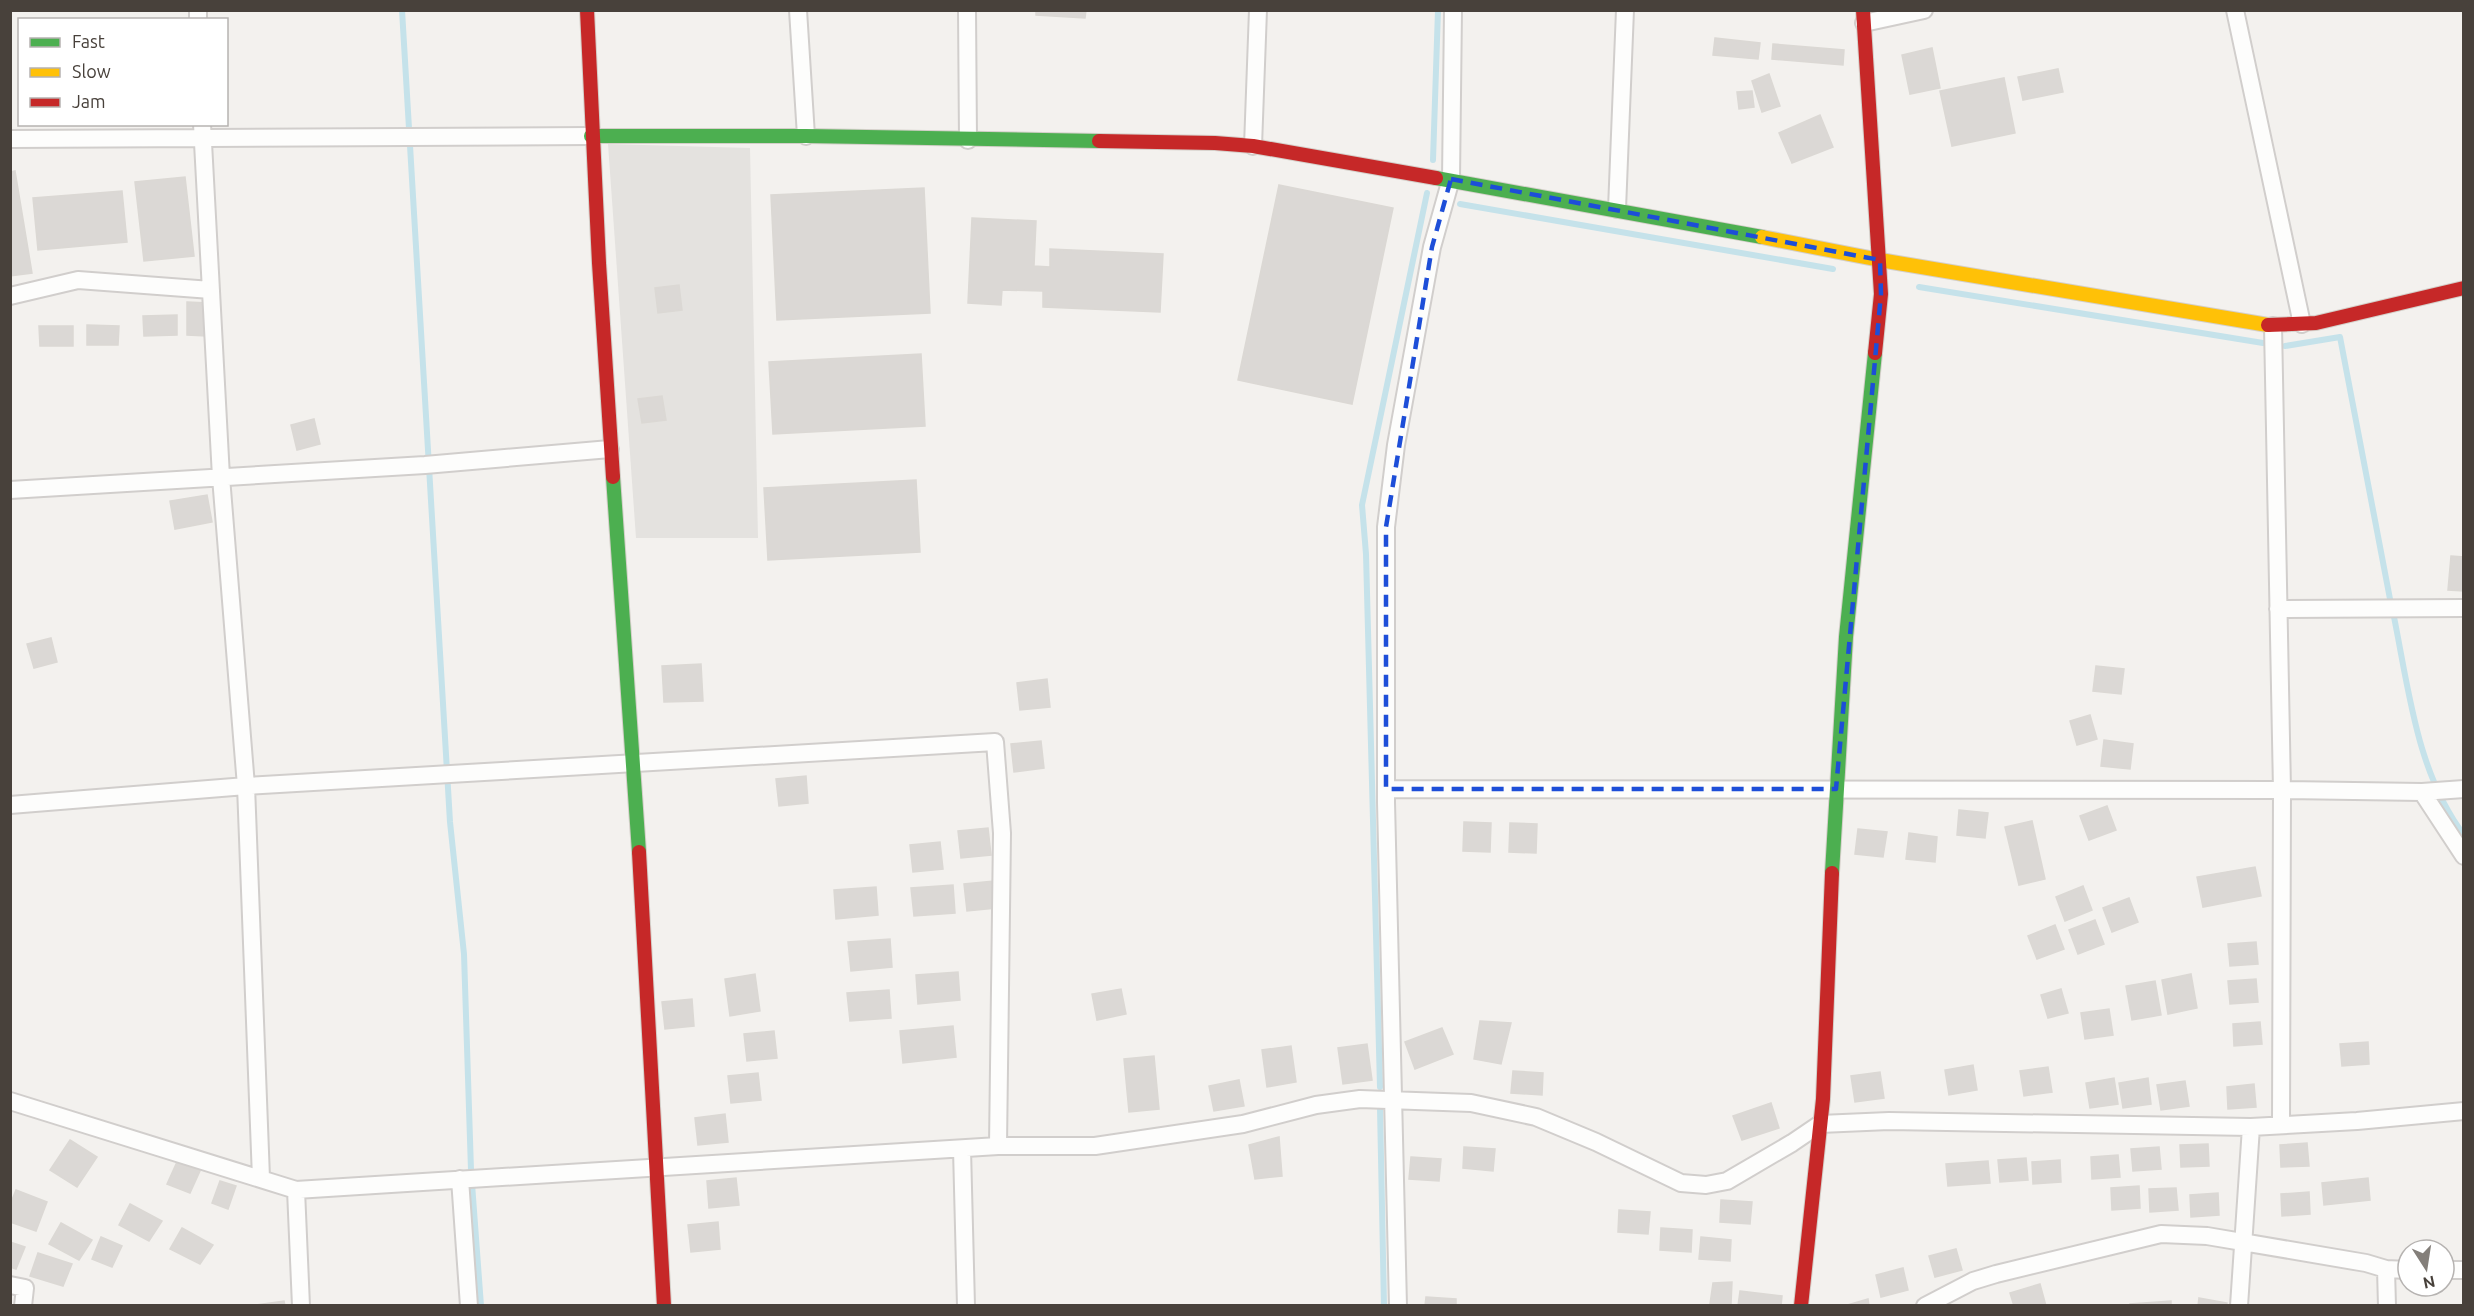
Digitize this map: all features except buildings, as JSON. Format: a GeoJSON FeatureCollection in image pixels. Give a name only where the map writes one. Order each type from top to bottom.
{"type":"FeatureCollection","features":[{"type":"Feature","properties":{"kind":"street"},"geometry":{"type":"LineString","coordinates":[[587,10],[591,136],[610,449],[650,1020],[664,1305]]}},
{"type":"Feature","properties":{"kind":"street"},"geometry":{"type":"LineString","coordinates":[[798,10],[806,136]]}},
{"type":"Feature","properties":{"kind":"street"},"geometry":{"type":"LineString","coordinates":[[967,10],[968,140]]}},
{"type":"Feature","properties":{"kind":"street"},"geometry":{"type":"LineString","coordinates":[[1253,147],[1258,10]]}},
{"type":"Feature","properties":{"kind":"street"},"geometry":{"type":"LineString","coordinates":[[1398,1305],[1386,789],[1386,527],[1396,445],[1432,248],[1451,179],[1454,10]]}},
{"type":"Feature","properties":{"kind":"street"},"geometry":{"type":"LineString","coordinates":[[1617,208],[1625,10]]}},
{"type":"Feature","properties":{"kind":"street"},"geometry":{"type":"LineString","coordinates":[[1801,1305],[1824,1087],[1836,789],[1846,637],[1881,294],[1864,17],[1924,10]]}},
{"type":"Feature","properties":{"kind":"street"},"geometry":{"type":"LineString","coordinates":[[2235,10],[2301,324]]}},
{"type":"Feature","properties":{"kind":"street"},"geometry":{"type":"LineString","coordinates":[[202,131],[221,477],[246,786],[261,1178]]}},
{"type":"Feature","properties":{"kind":"street"},"geometry":{"type":"LineString","coordinates":[[10,139],[202,131],[409,137],[806,136],[1215,143],[1451,179],[1617,208],[1880,260],[2272,326],[2301,324],[2357,314],[2463,288]]}},
{"type":"Feature","properties":{"kind":"street"},"geometry":{"type":"LineString","coordinates":[[10,296],[78,280],[211,290]]}},
{"type":"Feature","properties":{"kind":"street"},"geometry":{"type":"LineString","coordinates":[[2272,326],[2282,790],[2281,1125]]}},
{"type":"Feature","properties":{"kind":"street"},"geometry":{"type":"LineString","coordinates":[[10,490],[431,465],[610,449]]}},
{"type":"Feature","properties":{"kind":"street"},"geometry":{"type":"LineString","coordinates":[[2278,609],[2463,608]]}},
{"type":"Feature","properties":{"kind":"street"},"geometry":{"type":"LineString","coordinates":[[10,805],[246,786],[995,742],[1002,834],[998,1146]]}},
{"type":"Feature","properties":{"kind":"street"},"geometry":{"type":"LineString","coordinates":[[1386,789],[2425,792],[2455,790]]}},
{"type":"Feature","properties":{"kind":"street"},"geometry":{"type":"LineString","coordinates":[[2425,792],[2463,856]]}},
{"type":"Feature","properties":{"kind":"street"},"geometry":{"type":"LineString","coordinates":[[10,1101],[296,1190],[998,1146],[1095,1146],[1243,1124],[1316,1106],[1360,1099],[1471,1103],[1536,1116],[1681,1183],[1706,1185],[1727,1181],[1820,1124],[1889,1121],[2251,1127],[2369,1120],[2463,1111]]}},
{"type":"Feature","properties":{"kind":"street"},"geometry":{"type":"LineString","coordinates":[[2239,1305],[2251,1127]]}},
{"type":"Feature","properties":{"kind":"street"},"geometry":{"type":"LineString","coordinates":[[962,1149],[966,1305]]}},
{"type":"Feature","properties":{"kind":"street"},"geometry":{"type":"LineString","coordinates":[[467,1179],[469,1305]]}},
{"type":"Feature","properties":{"kind":"street"},"geometry":{"type":"LineString","coordinates":[[296,1190],[302,1305]]}},
{"type":"Feature","properties":{"kind":"street"},"geometry":{"type":"LineString","coordinates":[[1925,1305],[1973,1281],[1996,1274],[2161,1234],[2207,1236],[2396,1269]]}},
{"type":"Feature","properties":{"kind":"street"},"geometry":{"type":"LineString","coordinates":[[2386,1269],[2387,1305]]}},
{"type":"Feature","properties":{"kind":"street"},"geometry":{"type":"LineString","coordinates":[[10,1285],[25,1288],[23,1305]]}},
{"type":"Feature","properties":{"kind":"highlighted area"},"geometry":{"type":"Polygon","coordinates":[[[1451,179],[1880,260],[1881,294],[1836,789],[1386,789],[1386,527],[1432,247],[1451,179]]]}},
{"type":"Feature","properties":{"kind":"shaded area"},"geometry":{"type":"Polygon","coordinates":[[[608,144],[750,148],[758,538],[636,538],[608,144]]]}},
{"type":"Feature","properties":{"kind":"waterway"},"geometry":{"type":"LineString","coordinates":[[402,10],[450,822],[464,954],[471,1170],[481,1306]]}},
{"type":"Feature","properties":{"kind":"waterway"},"geometry":{"type":"LineString","coordinates":[[1433,160],[1438,10]]}},
{"type":"Feature","properties":{"kind":"waterway"},"geometry":{"type":"LineString","coordinates":[[1380,1087],[1366,554],[1362,505],[1427,193]]}},
{"type":"Feature","properties":{"kind":"waterway"},"geometry":{"type":"LineString","coordinates":[[1460,204],[1833,269]]}},
{"type":"Feature","properties":{"kind":"waterway"},"geometry":{"type":"LineString","coordinates":[[1919,287],[2263,343]]}},
{"type":"Feature","properties":{"kind":"waterway"},"geometry":{"type":"LineString","coordinates":[[2285,346],[2340,337],[2390,599]]}},
{"type":"Feature","properties":{"kind":"waterway"},"geometry":{"type":"LineString","coordinates":[[2394,617],[2410,702],[2425,758],[2448,811],[2464,835]]}},
{"type":"Feature","properties":{"kind":"waterway"},"geometry":{"type":"LineString","coordinates":[[1380,1108],[1384,1306]]}},
{"type":"Feature","properties":{"kind":"traffic: fast"},"geometry":{"type":"LineString","coordinates":[[591,136],[806,136],[1099,141]]}},
{"type":"Feature","properties":{"kind":"traffic: fast"},"geometry":{"type":"LineString","coordinates":[[1436,178],[1762,237]]}},
{"type":"Feature","properties":{"kind":"traffic: fast"},"geometry":{"type":"LineString","coordinates":[[1832,873],[1846,637],[1875,353]]}},
{"type":"Feature","properties":{"kind":"traffic: fast"},"geometry":{"type":"LineString","coordinates":[[613,477],[639,852]]}},
{"type":"Feature","properties":{"kind":"traffic: slow"},"geometry":{"type":"LineString","coordinates":[[1762,237],[1880,260],[2268,325]]}},
{"type":"Feature","properties":{"kind":"traffic: jam"},"geometry":{"type":"LineString","coordinates":[[587,10],[599,263],[613,477]]}},
{"type":"Feature","properties":{"kind":"traffic: jam"},"geometry":{"type":"LineString","coordinates":[[1863,10],[1881,294],[1875,353]]}},
{"type":"Feature","properties":{"kind":"traffic: jam"},"geometry":{"type":"LineString","coordinates":[[1099,141],[1253,146],[1436,178]]}},
{"type":"Feature","properties":{"kind":"traffic: jam"},"geometry":{"type":"LineString","coordinates":[[2268,325],[2316,323],[2464,288]]}},
{"type":"Feature","properties":{"kind":"traffic: jam"},"geometry":{"type":"LineString","coordinates":[[639,852],[664,1306]]}},
{"type":"Feature","properties":{"kind":"traffic: jam"},"geometry":{"type":"LineString","coordinates":[[1801,1306],[1823,1099],[1832,873]]}}]}
